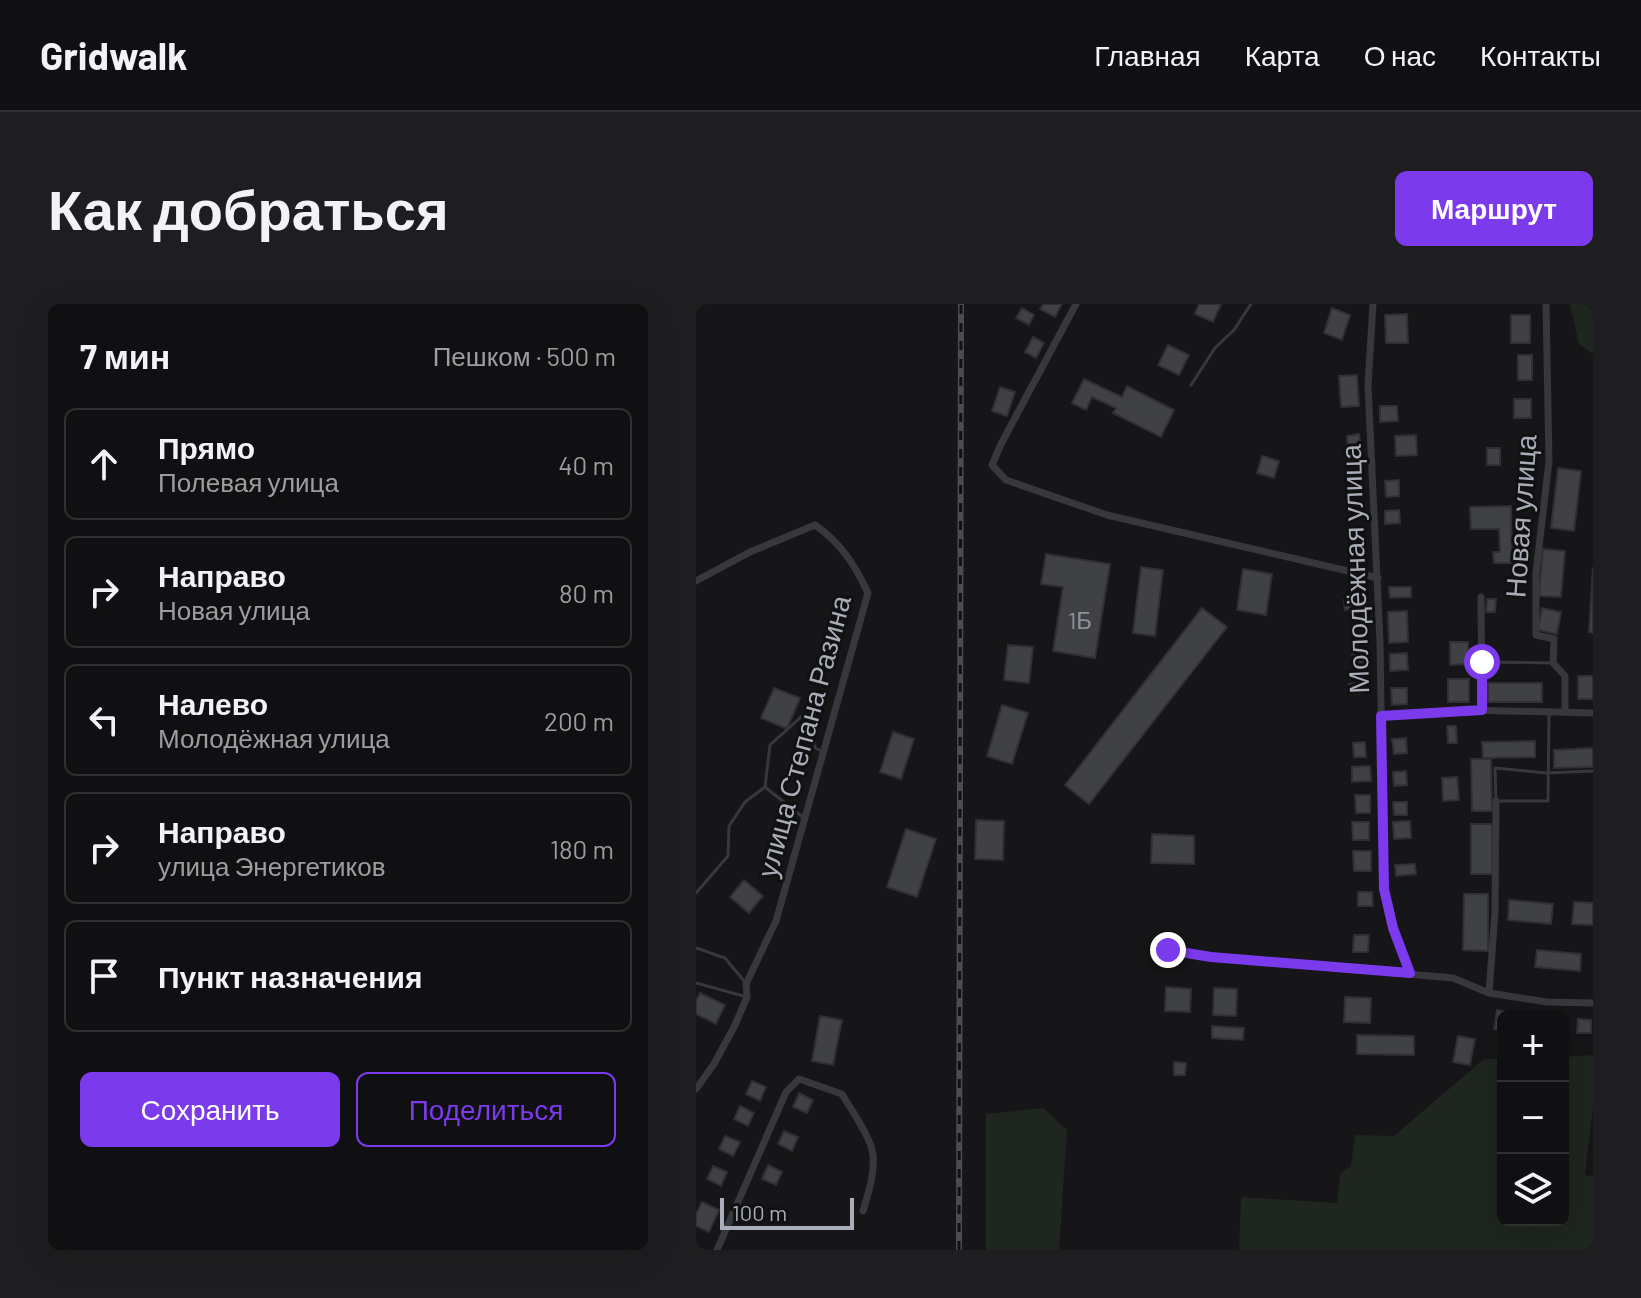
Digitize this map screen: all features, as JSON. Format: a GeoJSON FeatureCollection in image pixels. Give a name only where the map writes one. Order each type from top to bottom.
{"type":"FeatureCollection","features":[{"type":"Feature","properties":{"kind":"street"},"geometry":{"type":"LineString","coordinates":[[1076,304],[992,465],[1006,480],[1107,515],[1378,578]]}},
{"type":"Feature","properties":{"kind":"street","name":"Молодёжная улица"},"geometry":{"type":"LineString","coordinates":[[1373,304],[1368,385],[1378,578],[1384,889],[1393,928],[1410,973]]}},
{"type":"Feature","properties":{"kind":"street","name":"Новая улица"},"geometry":{"type":"LineString","coordinates":[[1546,304],[1549,461],[1536,573],[1536,635],[1554,639],[1553,663],[1565,676],[1565,711]]}},
{"type":"Feature","properties":{"kind":"street","name":"улица Степана Разина"},"geometry":{"type":"LineString","coordinates":[[696,581],[750,552],[815,525],[834,538],[855,565],[868,593],[776,921],[746,984],[747,997]]}},
{"type":"Feature","properties":{"kind":"street"},"geometry":{"type":"LineString","coordinates":[[1481,597],[1482,710]]}},
{"type":"Feature","properties":{"kind":"street"},"geometry":{"type":"LineString","coordinates":[[1381,716],[1482,710],[1593,713]]}},
{"type":"Feature","properties":{"kind":"street"},"geometry":{"type":"LineString","coordinates":[[1489,993],[1495,912],[1496,801]]}},
{"type":"Feature","properties":{"kind":"street"},"geometry":{"type":"LineString","coordinates":[[1168,950],[1211,957],[1453,978],[1489,993],[1547,1002],[1593,1003]]}},
{"type":"Feature","properties":{"kind":"street"},"geometry":{"type":"LineString","coordinates":[[696,1089],[714,1064],[747,997]]}},
{"type":"Feature","properties":{"kind":"street"},"geometry":{"type":"LineString","coordinates":[[717,1250],[786,1092],[799,1079],[842,1094],[859,1124],[873,1154],[863,1211]]}},
{"type":"Feature","properties":{"kind":"lane"},"geometry":{"type":"LineString","coordinates":[[1191,385],[1215,348],[1234,330],[1251,304]]}},
{"type":"Feature","properties":{"kind":"lane"},"geometry":{"type":"LineString","coordinates":[[1482,662],[1553,663]]}},
{"type":"Feature","properties":{"kind":"lane"},"geometry":{"type":"LineString","coordinates":[[1549,711],[1546,773],[1548,801],[1496,801],[1495,768],[1546,773],[1593,771]]}},
{"type":"Feature","properties":{"kind":"lane"},"geometry":{"type":"LineString","coordinates":[[696,893],[728,856],[729,826],[745,802],[765,787],[770,745],[801,717],[813,723],[815,748],[824,752]]}},
{"type":"Feature","properties":{"kind":"lane"},"geometry":{"type":"LineString","coordinates":[[765,787],[805,819]]}},
{"type":"Feature","properties":{"kind":"lane"},"geometry":{"type":"LineString","coordinates":[[696,948],[725,958],[746,984]]}},
{"type":"Feature","properties":{"kind":"lane"},"geometry":{"type":"LineString","coordinates":[[696,983],[747,997]]}},
{"type":"Feature","properties":{"kind":"shaded area"},"geometry":{"type":"Polygon","coordinates":[[[1570,304],[1593,304],[1593,354],[1579,344],[1570,304]]]}},
{"type":"Feature","properties":{"kind":"shaded area"},"geometry":{"type":"Polygon","coordinates":[[[1593,1055],[1593,1106],[1585,1175],[1593,1176],[1593,1250],[1239,1250],[1241,1197],[1337,1203],[1340,1174],[1351,1166],[1355,1135],[1394,1136],[1484,1059],[1497,1059],[1497,1226],[1569,1226],[1569,1057],[1593,1055]]]}},
{"type":"Feature","properties":{"kind":"shaded area"},"geometry":{"type":"Polygon","coordinates":[[[1043,1108],[1067,1130],[1059,1250],[986,1250],[986,1114],[1043,1108]]]}},
{"type":"Feature","properties":{"kind":"building"},"geometry":{"type":"Polygon","coordinates":[[[1043,304],[1062,304],[1055,317],[1040,309],[1043,304]]]}},
{"type":"Feature","properties":{"kind":"building"},"geometry":{"type":"Polygon","coordinates":[[[1199,304],[1221,304],[1213,322],[1195,314],[1199,304]]]}},
{"type":"Feature","properties":{"kind":"building"},"geometry":{"type":"Polygon","coordinates":[[[1022,308],[1034,315],[1029,325],[1016,318],[1022,308]]]}},
{"type":"Feature","properties":{"kind":"building"},"geometry":{"type":"Polygon","coordinates":[[[1332,308],[1350,315],[1342,340],[1324,333],[1332,308]]]}},
{"type":"Feature","properties":{"kind":"building"},"geometry":{"type":"Polygon","coordinates":[[[1407,314],[1408,343],[1386,343],[1385,315],[1407,314]]]}},
{"type":"Feature","properties":{"kind":"building"},"geometry":{"type":"Polygon","coordinates":[[[1511,315],[1530,315],[1530,343],[1511,343],[1511,315]]]}},
{"type":"Feature","properties":{"kind":"building"},"geometry":{"type":"Polygon","coordinates":[[[1033,337],[1044,343],[1036,358],[1025,352],[1033,337]]]}},
{"type":"Feature","properties":{"kind":"building"},"geometry":{"type":"Polygon","coordinates":[[[1168,345],[1189,355],[1179,375],[1158,365],[1168,345]]]}},
{"type":"Feature","properties":{"kind":"building"},"geometry":{"type":"Polygon","coordinates":[[[1518,355],[1532,355],[1532,380],[1518,380],[1518,355]]]}},
{"type":"Feature","properties":{"kind":"building"},"geometry":{"type":"Polygon","coordinates":[[[1357,375],[1359,406],[1341,407],[1339,376],[1357,375]]]}},
{"type":"Feature","properties":{"kind":"building"},"geometry":{"type":"Polygon","coordinates":[[[1084,379],[1122,397],[1127,386],[1174,410],[1161,437],[1113,413],[1116,408],[1092,397],[1086,410],[1072,403],[1084,379]]]}},
{"type":"Feature","properties":{"kind":"building"},"geometry":{"type":"Polygon","coordinates":[[[1000,387],[1015,392],[1007,416],[992,411],[1000,387]]]}},
{"type":"Feature","properties":{"kind":"building"},"geometry":{"type":"Polygon","coordinates":[[[1514,399],[1531,399],[1531,418],[1514,418],[1514,399]]]}},
{"type":"Feature","properties":{"kind":"building"},"geometry":{"type":"Polygon","coordinates":[[[1380,406],[1397,406],[1398,421],[1380,422],[1380,406]]]}},
{"type":"Feature","properties":{"kind":"building"},"geometry":{"type":"Polygon","coordinates":[[[1359,434],[1361,448],[1348,450],[1347,436],[1359,434]]]}},
{"type":"Feature","properties":{"kind":"building"},"geometry":{"type":"Polygon","coordinates":[[[1416,435],[1417,455],[1396,456],[1395,436],[1416,435]]]}},
{"type":"Feature","properties":{"kind":"building"},"geometry":{"type":"Polygon","coordinates":[[[1487,448],[1500,448],[1500,465],[1487,465],[1487,448]]]}},
{"type":"Feature","properties":{"kind":"building"},"geometry":{"type":"Polygon","coordinates":[[[1262,456],[1279,461],[1274,478],[1257,473],[1262,456]]]}},
{"type":"Feature","properties":{"kind":"building"},"geometry":{"type":"Polygon","coordinates":[[[1558,468],[1581,471],[1574,531],[1551,528],[1558,468]]]}},
{"type":"Feature","properties":{"kind":"building"},"geometry":{"type":"Polygon","coordinates":[[[1399,480],[1399,496],[1386,497],[1385,481],[1399,480]]]}},
{"type":"Feature","properties":{"kind":"building"},"geometry":{"type":"Polygon","coordinates":[[[1511,506],[1512,563],[1494,563],[1493,552],[1500,552],[1499,529],[1471,529],[1470,507],[1511,506]]]}},
{"type":"Feature","properties":{"kind":"building"},"geometry":{"type":"Polygon","coordinates":[[[1399,510],[1400,523],[1385,524],[1385,511],[1399,510]]]}},
{"type":"Feature","properties":{"kind":"building"},"geometry":{"type":"Polygon","coordinates":[[[1543,549],[1565,551],[1561,597],[1539,596],[1543,549]]]}},
{"type":"Feature","properties":{"kind":"building"},"geometry":{"type":"Polygon","coordinates":[[[1046,554],[1110,564],[1095,658],[1053,651],[1063,587],[1041,584],[1046,554]]]}},
{"type":"Feature","properties":{"kind":"building"},"geometry":{"type":"Polygon","coordinates":[[[1141,567],[1163,570],[1155,636],[1133,633],[1141,567]]]}},
{"type":"Feature","properties":{"kind":"building"},"geometry":{"type":"Polygon","coordinates":[[[1593,567],[1593,633],[1589,632],[1593,567]]]}},
{"type":"Feature","properties":{"kind":"building"},"geometry":{"type":"Polygon","coordinates":[[[1243,569],[1272,574],[1266,615],[1237,610],[1243,569]]]}},
{"type":"Feature","properties":{"kind":"building"},"geometry":{"type":"Polygon","coordinates":[[[1389,587],[1411,587],[1411,597],[1390,598],[1389,587]]]}},
{"type":"Feature","properties":{"kind":"building"},"geometry":{"type":"Polygon","coordinates":[[[1363,598],[1363,609],[1345,610],[1344,600],[1363,598]]]}},
{"type":"Feature","properties":{"kind":"building"},"geometry":{"type":"Polygon","coordinates":[[[1487,599],[1496,599],[1495,612],[1486,612],[1487,599]]]}},
{"type":"Feature","properties":{"kind":"building"},"geometry":{"type":"Polygon","coordinates":[[[1202,608],[1227,627],[1089,804],[1065,785],[1202,608]]]}},
{"type":"Feature","properties":{"kind":"building"},"geometry":{"type":"Polygon","coordinates":[[[1542,608],[1561,612],[1557,634],[1538,630],[1542,608]]]}},
{"type":"Feature","properties":{"kind":"building"},"geometry":{"type":"Polygon","coordinates":[[[1407,611],[1408,642],[1389,643],[1388,612],[1407,611]]]}},
{"type":"Feature","properties":{"kind":"building"},"geometry":{"type":"Polygon","coordinates":[[[1450,642],[1468,642],[1468,664],[1450,665],[1450,642]]]}},
{"type":"Feature","properties":{"kind":"building"},"geometry":{"type":"Polygon","coordinates":[[[1008,645],[1033,647],[1029,683],[1004,680],[1008,645]]]}},
{"type":"Feature","properties":{"kind":"building"},"geometry":{"type":"Polygon","coordinates":[[[1352,653],[1362,653],[1363,663],[1353,664],[1352,653]]]}},
{"type":"Feature","properties":{"kind":"building"},"geometry":{"type":"Polygon","coordinates":[[[1407,653],[1408,670],[1390,671],[1390,654],[1407,653]]]}},
{"type":"Feature","properties":{"kind":"building"},"geometry":{"type":"Polygon","coordinates":[[[1578,676],[1593,676],[1593,699],[1578,699],[1578,676]]]}},
{"type":"Feature","properties":{"kind":"building"},"geometry":{"type":"Polygon","coordinates":[[[1448,679],[1469,679],[1469,702],[1448,702],[1448,679]]]}},
{"type":"Feature","properties":{"kind":"building"},"geometry":{"type":"Polygon","coordinates":[[[1358,683],[1359,694],[1350,694],[1349,684],[1358,683]]]}},
{"type":"Feature","properties":{"kind":"building"},"geometry":{"type":"Polygon","coordinates":[[[1488,683],[1542,683],[1542,702],[1488,702],[1488,683]]]}},
{"type":"Feature","properties":{"kind":"building"},"geometry":{"type":"Polygon","coordinates":[[[774,688],[800,698],[787,729],[761,718],[774,688]]]}},
{"type":"Feature","properties":{"kind":"building"},"geometry":{"type":"Polygon","coordinates":[[[1391,688],[1407,688],[1407,704],[1392,705],[1391,688]]]}},
{"type":"Feature","properties":{"kind":"building"},"geometry":{"type":"Polygon","coordinates":[[[1002,705],[1028,713],[1012,764],[987,756],[1002,705]]]}},
{"type":"Feature","properties":{"kind":"building"},"geometry":{"type":"Polygon","coordinates":[[[1447,726],[1456,726],[1457,743],[1448,743],[1447,726]]]}},
{"type":"Feature","properties":{"kind":"building"},"geometry":{"type":"Polygon","coordinates":[[[893,732],[914,739],[901,779],[880,772],[893,732]]]}},
{"type":"Feature","properties":{"kind":"building"},"geometry":{"type":"Polygon","coordinates":[[[1406,738],[1407,753],[1394,754],[1392,739],[1406,738]]]}},
{"type":"Feature","properties":{"kind":"building"},"geometry":{"type":"Polygon","coordinates":[[[1535,741],[1535,757],[1483,758],[1482,742],[1535,741]]]}},
{"type":"Feature","properties":{"kind":"building"},"geometry":{"type":"Polygon","coordinates":[[[1365,742],[1366,757],[1354,757],[1353,743],[1365,742]]]}},
{"type":"Feature","properties":{"kind":"building"},"geometry":{"type":"Polygon","coordinates":[[[1593,748],[1593,767],[1554,768],[1554,750],[1593,748]]]}},
{"type":"Feature","properties":{"kind":"building"},"geometry":{"type":"Polygon","coordinates":[[[1471,759],[1491,759],[1492,811],[1472,811],[1471,759]]]}},
{"type":"Feature","properties":{"kind":"building"},"geometry":{"type":"Polygon","coordinates":[[[1370,766],[1371,781],[1352,782],[1352,767],[1370,766]]]}},
{"type":"Feature","properties":{"kind":"building"},"geometry":{"type":"Polygon","coordinates":[[[1406,771],[1407,785],[1394,786],[1393,772],[1406,771]]]}},
{"type":"Feature","properties":{"kind":"building"},"geometry":{"type":"Polygon","coordinates":[[[1457,777],[1459,800],[1443,801],[1442,778],[1457,777]]]}},
{"type":"Feature","properties":{"kind":"building"},"geometry":{"type":"Polygon","coordinates":[[[1355,795],[1370,795],[1370,813],[1356,813],[1355,795]]]}},
{"type":"Feature","properties":{"kind":"building"},"geometry":{"type":"Polygon","coordinates":[[[1393,802],[1407,802],[1407,815],[1394,815],[1393,802]]]}},
{"type":"Feature","properties":{"kind":"building"},"geometry":{"type":"Polygon","coordinates":[[[976,820],[1004,821],[1003,860],[975,859],[976,820]]]}},
{"type":"Feature","properties":{"kind":"building"},"geometry":{"type":"Polygon","coordinates":[[[1410,821],[1411,838],[1394,839],[1393,822],[1410,821]]]}},
{"type":"Feature","properties":{"kind":"building"},"geometry":{"type":"Polygon","coordinates":[[[1352,822],[1369,822],[1369,840],[1353,840],[1352,822]]]}},
{"type":"Feature","properties":{"kind":"building"},"geometry":{"type":"Polygon","coordinates":[[[1471,824],[1492,824],[1492,874],[1471,874],[1471,824]]]}},
{"type":"Feature","properties":{"kind":"building"},"geometry":{"type":"Polygon","coordinates":[[[906,829],[936,839],[917,897],[887,887],[906,829]]]}},
{"type":"Feature","properties":{"kind":"building"},"geometry":{"type":"Polygon","coordinates":[[[1152,834],[1194,836],[1194,864],[1151,863],[1152,834]]]}},
{"type":"Feature","properties":{"kind":"building"},"geometry":{"type":"Polygon","coordinates":[[[1353,851],[1371,851],[1371,871],[1354,871],[1353,851]]]}},
{"type":"Feature","properties":{"kind":"building"},"geometry":{"type":"Polygon","coordinates":[[[1415,864],[1416,874],[1396,876],[1395,865],[1415,864]]]}},
{"type":"Feature","properties":{"kind":"building"},"geometry":{"type":"Polygon","coordinates":[[[744,880],[763,896],[749,913],[730,897],[744,880]]]}},
{"type":"Feature","properties":{"kind":"building"},"geometry":{"type":"Polygon","coordinates":[[[1358,892],[1372,892],[1373,906],[1358,906],[1358,892]]]}},
{"type":"Feature","properties":{"kind":"building"},"geometry":{"type":"Polygon","coordinates":[[[1464,894],[1488,894],[1488,951],[1463,950],[1464,894]]]}},
{"type":"Feature","properties":{"kind":"building"},"geometry":{"type":"Polygon","coordinates":[[[1509,900],[1553,904],[1551,924],[1508,920],[1509,900]]]}},
{"type":"Feature","properties":{"kind":"building"},"geometry":{"type":"Polygon","coordinates":[[[1574,902],[1593,903],[1593,925],[1572,924],[1574,902]]]}},
{"type":"Feature","properties":{"kind":"building"},"geometry":{"type":"Polygon","coordinates":[[[1354,935],[1369,935],[1368,952],[1353,952],[1354,935]]]}},
{"type":"Feature","properties":{"kind":"building"},"geometry":{"type":"Polygon","coordinates":[[[1537,950],[1581,954],[1580,971],[1535,967],[1537,950]]]}},
{"type":"Feature","properties":{"kind":"building"},"geometry":{"type":"Polygon","coordinates":[[[1166,987],[1191,989],[1190,1012],[1165,1011],[1166,987]]]}},
{"type":"Feature","properties":{"kind":"building"},"geometry":{"type":"Polygon","coordinates":[[[1214,988],[1237,989],[1236,1016],[1213,1015],[1214,988]]]}},
{"type":"Feature","properties":{"kind":"building"},"geometry":{"type":"Polygon","coordinates":[[[700,993],[725,1005],[716,1024],[696,1014],[696,1001],[700,993]]]}},
{"type":"Feature","properties":{"kind":"building"},"geometry":{"type":"Polygon","coordinates":[[[1345,997],[1371,998],[1370,1023],[1344,1022],[1345,997]]]}},
{"type":"Feature","properties":{"kind":"building"},"geometry":{"type":"Polygon","coordinates":[[[820,1016],[842,1020],[833,1065],[812,1061],[820,1016]]]}},
{"type":"Feature","properties":{"kind":"building"},"geometry":{"type":"Polygon","coordinates":[[[1578,1019],[1591,1020],[1591,1033],[1577,1033],[1578,1019]]]}},
{"type":"Feature","properties":{"kind":"building"},"geometry":{"type":"Polygon","coordinates":[[[1212,1026],[1244,1028],[1243,1040],[1212,1038],[1212,1026]]]}},
{"type":"Feature","properties":{"kind":"building"},"geometry":{"type":"Polygon","coordinates":[[[1357,1035],[1414,1036],[1414,1055],[1357,1054],[1357,1035]]]}},
{"type":"Feature","properties":{"kind":"building"},"geometry":{"type":"Polygon","coordinates":[[[1458,1036],[1475,1039],[1470,1065],[1453,1062],[1458,1036]]]}},
{"type":"Feature","properties":{"kind":"building"},"geometry":{"type":"Polygon","coordinates":[[[1174,1062],[1186,1063],[1185,1075],[1174,1075],[1174,1062]]]}},
{"type":"Feature","properties":{"kind":"building"},"geometry":{"type":"Polygon","coordinates":[[[752,1081],[766,1087],[760,1101],[746,1094],[752,1081]]]}},
{"type":"Feature","properties":{"kind":"building"},"geometry":{"type":"Polygon","coordinates":[[[799,1093],[813,1100],[807,1113],[793,1107],[799,1093]]]}},
{"type":"Feature","properties":{"kind":"building"},"geometry":{"type":"Polygon","coordinates":[[[740,1106],[754,1113],[748,1126],[734,1119],[740,1106]]]}},
{"type":"Feature","properties":{"kind":"building"},"geometry":{"type":"Polygon","coordinates":[[[784,1131],[798,1137],[792,1151],[778,1144],[784,1131]]]}},
{"type":"Feature","properties":{"kind":"building"},"geometry":{"type":"Polygon","coordinates":[[[725,1136],[740,1142],[733,1156],[719,1149],[725,1136]]]}},
{"type":"Feature","properties":{"kind":"building"},"geometry":{"type":"Polygon","coordinates":[[[768,1165],[782,1172],[776,1185],[762,1179],[768,1165]]]}},
{"type":"Feature","properties":{"kind":"building"},"geometry":{"type":"Polygon","coordinates":[[[713,1166],[727,1172],[721,1186],[707,1179],[713,1166]]]}},
{"type":"Feature","properties":{"kind":"building"},"geometry":{"type":"Polygon","coordinates":[[[702,1202],[719,1210],[709,1232],[696,1226],[696,1214],[702,1202]]]}},
{"type":"Feature","properties":{"kind":"railway"},"geometry":{"type":"LineString","coordinates":[[959,1250],[961,304]]}},
{"type":"Feature","properties":{"kind":"route"},"geometry":{"type":"LineString","coordinates":[[1168,950],[1211,957],[1410,973],[1393,928],[1384,889],[1381,716],[1482,710],[1482,662]]}}]}
